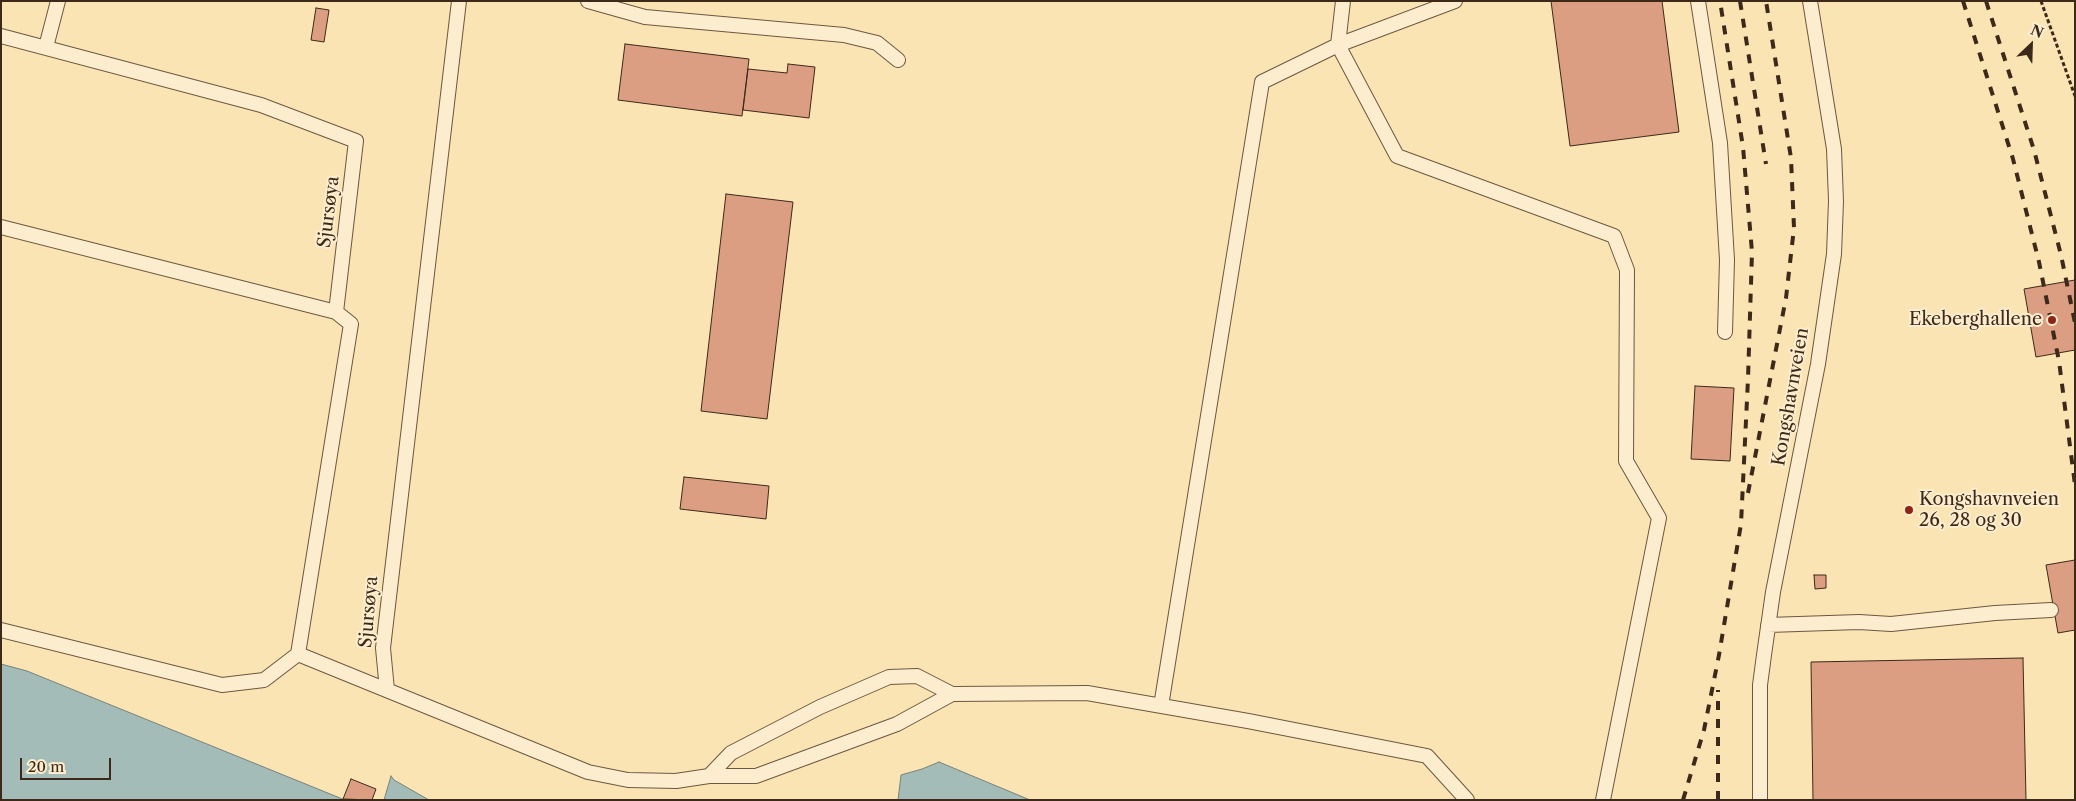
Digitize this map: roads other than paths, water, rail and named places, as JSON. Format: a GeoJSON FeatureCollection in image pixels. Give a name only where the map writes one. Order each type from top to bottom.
{"type":"FeatureCollection","features":[{"type":"Feature","properties":{"kind":"lane"},"geometry":{"type":"LineString","coordinates":[[46,47],[58,1]]}},
{"type":"Feature","properties":{"kind":"lane","name":"Sjursøya"},"geometry":{"type":"LineString","coordinates":[[387,690],[383,648],[459,1]]}},
{"type":"Feature","properties":{"kind":"lane"},"geometry":{"type":"LineString","coordinates":[[588,1],[646,17],[844,35],[877,43],[898,60]]}},
{"type":"Feature","properties":{"kind":"lane"},"geometry":{"type":"LineString","coordinates":[[1343,1],[1338,45],[1397,156],[1614,236],[1627,270],[1626,461],[1659,518],[1603,800]]}},
{"type":"Feature","properties":{"kind":"lane"},"geometry":{"type":"LineString","coordinates":[[1160,706],[1262,82],[1338,45],[1455,1]]}},
{"type":"Feature","properties":{"kind":"lane"},"geometry":{"type":"LineString","coordinates":[[1698,1],[1720,143],[1726,209],[1728,303],[1725,332]]}},
{"type":"Feature","properties":{"kind":"lane","name":"Kongshavnveien"},"geometry":{"type":"LineString","coordinates":[[1760,800],[1760,685],[1768,625],[1818,364],[1834,254],[1836,201],[1834,149],[1810,1]]}},
{"type":"Feature","properties":{"kind":"lane","name":"Sjursøya"},"geometry":{"type":"LineString","coordinates":[[1,36],[261,105],[356,142],[336,312]]}},
{"type":"Feature","properties":{"kind":"lane"},"geometry":{"type":"LineString","coordinates":[[1,227],[336,312],[351,324],[298,654],[264,680],[222,685],[1,630]]}},
{"type":"Feature","properties":{"kind":"lane"},"geometry":{"type":"LineString","coordinates":[[1768,625],[1859,622],[1891,624],[1995,613],[2051,610]]}},
{"type":"Feature","properties":{"kind":"lane"},"geometry":{"type":"LineString","coordinates":[[298,654],[588,772],[628,780],[676,782],[709,776],[756,776],[897,724],[952,694]]}},
{"type":"Feature","properties":{"kind":"lane"},"geometry":{"type":"LineString","coordinates":[[709,776],[731,753],[820,707],[890,677],[917,676],[952,694],[1087,693],[1427,756],[1467,800]]}},
{"type":"Feature","properties":{"kind":"water"},"geometry":{"type":"Polygon","coordinates":[[[1,664],[27,671],[345,800],[1,800],[1,664]]]}},
{"type":"Feature","properties":{"kind":"water"},"geometry":{"type":"Polygon","coordinates":[[[939,762],[1030,800],[898,800],[901,775],[939,762]]]}},
{"type":"Feature","properties":{"kind":"water"},"geometry":{"type":"Polygon","coordinates":[[[391,776],[394,780],[429,800],[384,800],[391,776]]]}},
{"type":"Feature","properties":{"kind":"railway"},"geometry":{"type":"LineString","coordinates":[[1683,800],[1704,730],[1719,655],[1741,524],[1748,379],[1752,252],[1743,147],[1720,1]]}},
{"type":"Feature","properties":{"kind":"railway"},"geometry":{"type":"LineString","coordinates":[[1740,1],[1766,164]]}},
{"type":"Feature","properties":{"kind":"railway"},"geometry":{"type":"LineString","coordinates":[[1748,493],[1786,298],[1794,228],[1791,158],[1766,1]]}},
{"type":"Feature","properties":{"kind":"railway"},"geometry":{"type":"LineString","coordinates":[[1963,1],[2013,159],[2039,262],[2059,361],[2075,485]]}},
{"type":"Feature","properties":{"kind":"railway"},"geometry":{"type":"LineString","coordinates":[[1986,1],[2034,150],[2061,255],[2075,323]]}},
{"type":"Feature","properties":{"kind":"railway"},"geometry":{"type":"LineString","coordinates":[[1718,690],[1718,800]]}},
{"type":"Feature","properties":{"kind":"place","name":"Ekeberghallene"},"geometry":{"type":"Point","coordinates":[2052,320]}},
{"type":"Feature","properties":{"kind":"place","name":"Kongshavnveien 26, 28 og 30"},"geometry":{"type":"Point","coordinates":[1909,510]}}]}
